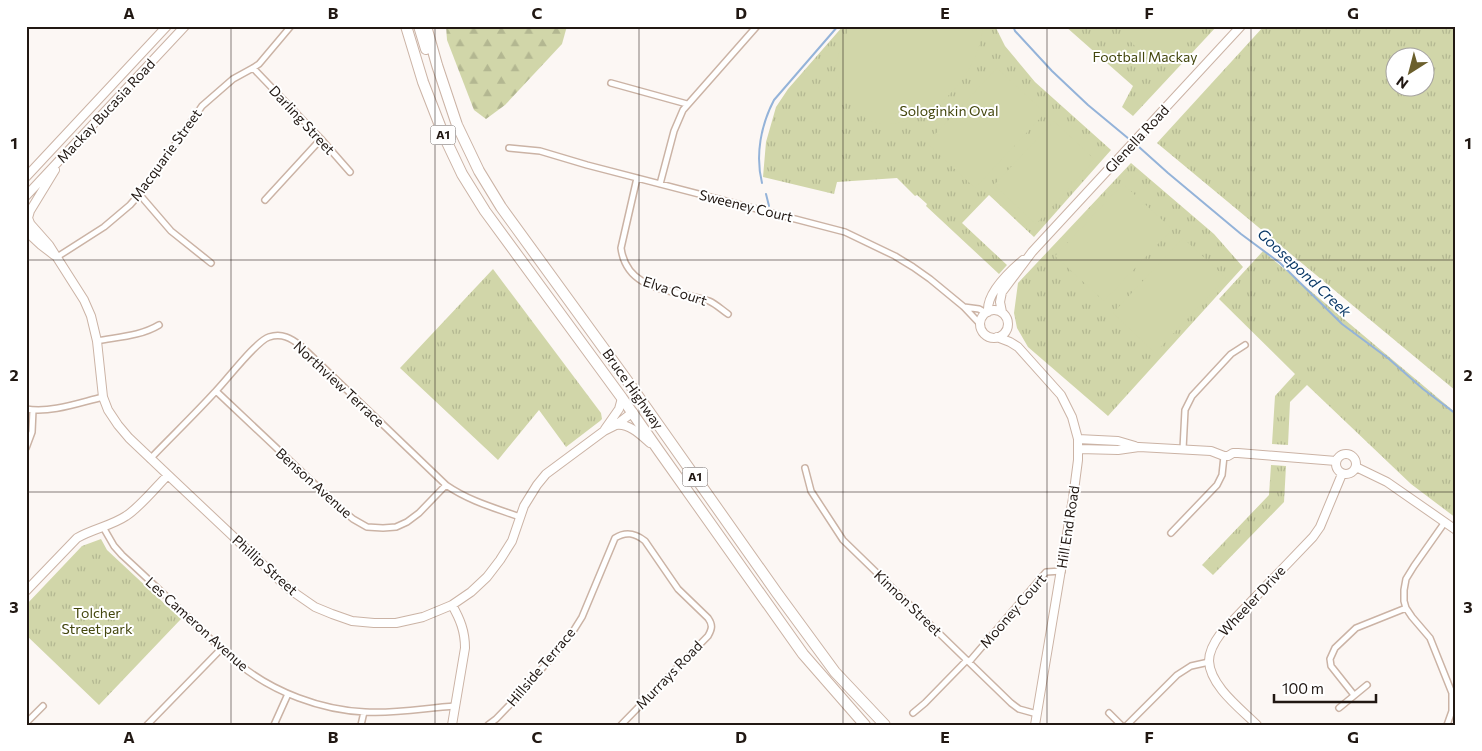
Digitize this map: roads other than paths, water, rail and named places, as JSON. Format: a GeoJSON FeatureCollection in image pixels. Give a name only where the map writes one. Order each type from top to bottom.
{"type":"FeatureCollection","features":[{"type":"Feature","properties":{"kind":"highway","name":"Bruce Highway"},"geometry":{"type":"LineString","coordinates":[[406,26],[432,108],[454,159],[500,234],[633,412],[659,452],[803,654],[865,725]]}},
{"type":"Feature","properties":{"kind":"highway"},"geometry":{"type":"LineString","coordinates":[[419,26],[437,81],[457,125]]}},
{"type":"Feature","properties":{"kind":"highway","name":"Bruce Highway"},"geometry":{"type":"LineString","coordinates":[[426,26],[457,125],[479,171],[501,207],[835,672],[885,725]]}},
{"type":"Feature","properties":{"kind":"highway"},"geometry":{"type":"LineString","coordinates":[[565,294],[582,326],[633,398],[635,404],[633,412]]}},
{"type":"Feature","properties":{"kind":"street","name":"Mackay Bucasia Road"},"geometry":{"type":"LineString","coordinates":[[26,177],[167,26]]}},
{"type":"Feature","properties":{"kind":"street","name":"Mackay Bucasia Road"},"geometry":{"type":"LineString","coordinates":[[26,196],[185,26]]}},
{"type":"Feature","properties":{"kind":"street","name":"Macquarie Street"},"geometry":{"type":"LineString","coordinates":[[57,257],[104,227],[123,212],[140,195],[202,106],[217,92],[262,60],[292,26]]}},
{"type":"Feature","properties":{"kind":"street"},"geometry":{"type":"LineString","coordinates":[[660,184],[677,122],[687,104],[757,26]]}},
{"type":"Feature","properties":{"kind":"street","name":"Glenella Road"},"geometry":{"type":"LineString","coordinates":[[1002,312],[1000,302],[1002,292],[1032,252],[1241,26]]}},
{"type":"Feature","properties":{"kind":"street","name":"Darling Street"},"geometry":{"type":"LineString","coordinates":[[253,68],[321,138],[350,172]]}},
{"type":"Feature","properties":{"kind":"street"},"geometry":{"type":"LineString","coordinates":[[612,82],[687,104]]}},
{"type":"Feature","properties":{"kind":"street"},"geometry":{"type":"LineString","coordinates":[[265,200],[321,138]]}},
{"type":"Feature","properties":{"kind":"street","name":"Sweeney Court"},"geometry":{"type":"LineString","coordinates":[[509,148],[540,151],[845,232],[895,256],[930,279],[964,307],[981,325]]}},
{"type":"Feature","properties":{"kind":"street"},"geometry":{"type":"LineString","coordinates":[[27,227],[31,210],[64,156]]}},
{"type":"Feature","properties":{"kind":"street","name":"Elva Court"},"geometry":{"type":"LineString","coordinates":[[637,178],[621,248],[622,258],[626,266],[633,275],[650,286],[711,302],[728,314]]}},
{"type":"Feature","properties":{"kind":"street"},"geometry":{"type":"LineString","coordinates":[[140,195],[171,232],[211,262]]}},
{"type":"Feature","properties":{"kind":"street","name":"Phillip Street"},"geometry":{"type":"LineString","coordinates":[[27,227],[34,239],[57,257]]}},
{"type":"Feature","properties":{"kind":"street","name":"Phillip Street"},"geometry":{"type":"LineString","coordinates":[[27,227],[45,239],[84,300],[91,316],[97,340],[102,397],[118,426],[150,459],[289,589],[315,607],[332,614],[352,620],[374,623],[396,622],[423,617],[452,605],[471,592],[487,577],[500,560],[512,541],[524,506],[546,474],[604,431]]}},
{"type":"Feature","properties":{"kind":"street","name":"Glenella Road"},"geometry":{"type":"LineString","coordinates":[[987,312],[987,306],[1000,283],[1032,252]]}},
{"type":"Feature","properties":{"kind":"street","name":"Sweeney Court"},"geometry":{"type":"LineString","coordinates":[[964,307],[987,312]]}},
{"type":"Feature","properties":{"kind":"street"},"geometry":{"type":"LineString","coordinates":[[993,310],[1002,312],[1005,315],[1008,324],[1005,333],[997,337],[985,334],[981,325],[982,318],[987,312],[993,310]]}},
{"type":"Feature","properties":{"kind":"street","name":"Hill End Road"},"geometry":{"type":"LineString","coordinates":[[1008,324],[1018,347]]}},
{"type":"Feature","properties":{"kind":"street"},"geometry":{"type":"LineString","coordinates":[[97,340],[151,330],[159,325]]}},
{"type":"Feature","properties":{"kind":"street","name":"Northview Terrace"},"geometry":{"type":"LineString","coordinates":[[150,459],[263,339],[278,335],[286,336],[301,346],[446,485],[470,499],[520,518]]}},
{"type":"Feature","properties":{"kind":"street","name":"Hill End Road"},"geometry":{"type":"LineString","coordinates":[[997,337],[1018,347],[1061,394],[1072,417],[1078,439],[1073,498],[1035,725]]}},
{"type":"Feature","properties":{"kind":"street"},"geometry":{"type":"LineString","coordinates":[[1183,449],[1185,410],[1192,396],[1231,354],[1246,345]]}},
{"type":"Feature","properties":{"kind":"street","name":"Benson Avenue"},"geometry":{"type":"LineString","coordinates":[[216,391],[340,508],[367,527],[396,527],[407,522],[419,513],[446,485]]}},
{"type":"Feature","properties":{"kind":"street"},"geometry":{"type":"LineString","coordinates":[[26,409],[53,409],[102,397]]}},
{"type":"Feature","properties":{"kind":"street"},"geometry":{"type":"LineString","coordinates":[[604,431],[619,409],[622,398]]}},
{"type":"Feature","properties":{"kind":"street"},"geometry":{"type":"LineString","coordinates":[[26,448],[32,432],[33,410]]}},
{"type":"Feature","properties":{"kind":"street"},"geometry":{"type":"LineString","coordinates":[[604,431],[633,412]]}},
{"type":"Feature","properties":{"kind":"street"},"geometry":{"type":"LineString","coordinates":[[616,424],[623,424],[631,429],[659,452]]}},
{"type":"Feature","properties":{"kind":"street"},"geometry":{"type":"LineString","coordinates":[[1078,439],[1118,441],[1139,447]]}},
{"type":"Feature","properties":{"kind":"street"},"geometry":{"type":"LineString","coordinates":[[1078,449],[1118,450],[1139,447],[1183,449],[1211,451],[1224,456],[1238,453],[1336,461]]}},
{"type":"Feature","properties":{"kind":"street"},"geometry":{"type":"LineString","coordinates":[[1348,454],[1355,460],[1356,467],[1350,474],[1342,474],[1336,468],[1336,461],[1339,456],[1348,454]]}},
{"type":"Feature","properties":{"kind":"street"},"geometry":{"type":"LineString","coordinates":[[1171,533],[1217,485],[1222,475],[1224,456]]}},
{"type":"Feature","properties":{"kind":"street"},"geometry":{"type":"LineString","coordinates":[[1356,467],[1387,482],[1456,530]]}},
{"type":"Feature","properties":{"kind":"street","name":"Kinnon Street"},"geometry":{"type":"LineString","coordinates":[[805,468],[811,491],[843,540],[1019,709],[1036,714]]}},
{"type":"Feature","properties":{"kind":"street","name":"Wheeler Drive"},"geometry":{"type":"LineString","coordinates":[[1209,662],[1214,643],[1221,633],[1313,537],[1320,527],[1342,474]]}},
{"type":"Feature","properties":{"kind":"street"},"geometry":{"type":"LineString","coordinates":[[26,591],[77,538],[126,517],[168,475]]}},
{"type":"Feature","properties":{"kind":"street"},"geometry":{"type":"LineString","coordinates":[[1445,522],[1406,579],[1404,601],[1412,618],[1430,638],[1452,693],[1452,711],[1447,725]]}},
{"type":"Feature","properties":{"kind":"street","name":"Les Cameron Avenue"},"geometry":{"type":"LineString","coordinates":[[103,528],[122,555],[240,666],[288,694],[337,708],[364,712],[410,711],[456,706]]}},
{"type":"Feature","properties":{"kind":"street","name":"Hillside Terrace"},"geometry":{"type":"LineString","coordinates":[[488,725],[523,690],[572,633],[582,617],[615,538],[621,534],[630,533],[645,541],[678,589],[712,623]]}},
{"type":"Feature","properties":{"kind":"street","name":"Mooney Court"},"geometry":{"type":"LineString","coordinates":[[913,713],[968,661],[1046,572],[1062,571]]}},
{"type":"Feature","properties":{"kind":"street"},"geometry":{"type":"LineString","coordinates":[[452,605],[461,621],[465,637],[465,648],[452,725]]}},
{"type":"Feature","properties":{"kind":"street"},"geometry":{"type":"LineString","coordinates":[[1354,696],[1331,666],[1330,659],[1335,648],[1356,628],[1406,608]]}},
{"type":"Feature","properties":{"kind":"street","name":"Murrays Road"},"geometry":{"type":"LineString","coordinates":[[621,725],[708,636],[712,629],[712,623]]}},
{"type":"Feature","properties":{"kind":"street"},"geometry":{"type":"LineString","coordinates":[[147,725],[221,648]]}},
{"type":"Feature","properties":{"kind":"street"},"geometry":{"type":"LineString","coordinates":[[1127,725],[1177,675],[1191,666],[1209,662],[1212,676],[1218,687],[1257,725]]}},
{"type":"Feature","properties":{"kind":"street"},"geometry":{"type":"LineString","coordinates":[[1338,708],[1367,685]]}},
{"type":"Feature","properties":{"kind":"street"},"geometry":{"type":"LineString","coordinates":[[274,725],[288,694]]}},
{"type":"Feature","properties":{"kind":"street"},"geometry":{"type":"LineString","coordinates":[[26,723],[43,706]]}},
{"type":"Feature","properties":{"kind":"street"},"geometry":{"type":"LineString","coordinates":[[361,725],[364,712]]}},
{"type":"Feature","properties":{"kind":"street"},"geometry":{"type":"LineString","coordinates":[[1109,713],[1120,725]]}},
{"type":"Feature","properties":{"kind":"waterway"},"geometry":{"type":"LineString","coordinates":[[762,183],[759,162],[760,140],[769,110],[774,100],[838,26]]}},
{"type":"Feature","properties":{"kind":"waterway","name":"Goosepond Creek"},"geometry":{"type":"LineString","coordinates":[[1013,26],[1015,31],[1052,71],[1088,105],[1129,139]]}},
{"type":"Feature","properties":{"kind":"waterway","name":"Goosepond Creek"},"geometry":{"type":"LineString","coordinates":[[1139,147],[1241,234],[1280,263],[1342,324],[1389,359],[1423,389],[1456,414]]}},
{"type":"Feature","properties":{"kind":"waterway"},"geometry":{"type":"LineString","coordinates":[[766,194],[769,206]]}},
{"type":"Feature","properties":{"kind":"park label","name":"Football Mackay"},"geometry":{"type":"Point","coordinates":[1145,57]}},
{"type":"Feature","properties":{"kind":"park label","name":"Sologinkin Oval"},"geometry":{"type":"Point","coordinates":[949,111]}},
{"type":"Feature","properties":{"kind":"park label","name":"Tolcher Street park"},"geometry":{"type":"Point","coordinates":[97,622]}}]}
